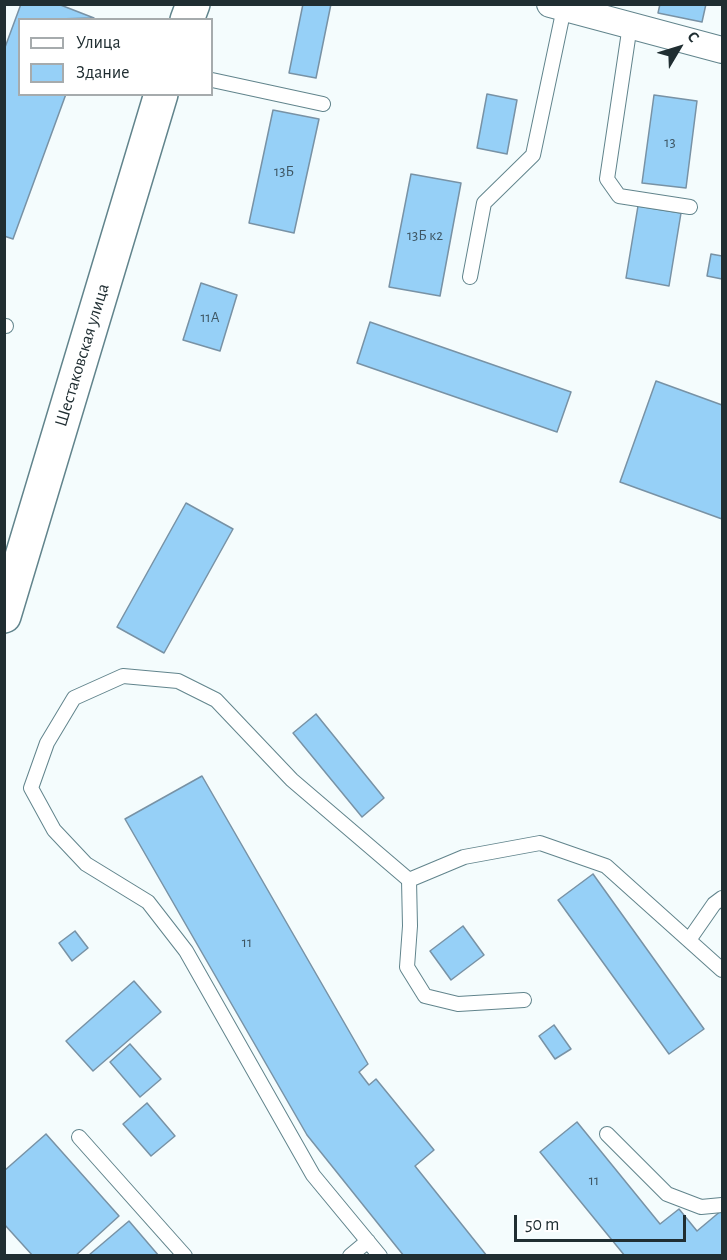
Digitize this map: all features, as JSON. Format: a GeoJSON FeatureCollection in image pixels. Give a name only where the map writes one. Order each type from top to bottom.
{"type":"FeatureCollection","features":[{"type":"Feature","properties":{"kind":"main road","name":"Шестаковская улица"},"geometry":{"type":"LineString","coordinates":[[6,603],[160,96]]}},
{"type":"Feature","properties":{"kind":"street"},"geometry":{"type":"LineString","coordinates":[[557,6],[692,44],[723,50]]}},
{"type":"Feature","properties":{"kind":"lane"},"geometry":{"type":"LineString","coordinates":[[470,277],[484,203],[533,155],[557,6]]}},
{"type":"Feature","properties":{"kind":"lane"},"geometry":{"type":"LineString","coordinates":[[630,25],[607,179],[619,196],[690,207]]}},
{"type":"Feature","properties":{"kind":"lane"},"geometry":{"type":"LineString","coordinates":[[213,80],[323,104]]}},
{"type":"Feature","properties":{"kind":"lane"},"geometry":{"type":"LineString","coordinates":[[380,1256],[313,1175],[186,951],[148,902],[86,864],[54,830],[31,788],[47,743],[74,698],[123,676],[178,681],[216,700],[292,780],[409,880],[410,926],[407,967],[425,996],[458,1004],[524,999]]}},
{"type":"Feature","properties":{"kind":"lane"},"geometry":{"type":"LineString","coordinates":[[409,880],[464,857],[540,843],[606,866],[723,970]]}},
{"type":"Feature","properties":{"kind":"lane"},"geometry":{"type":"LineString","coordinates":[[688,940],[714,904],[723,898]]}},
{"type":"Feature","properties":{"kind":"lane"},"geometry":{"type":"LineString","coordinates":[[607,1134],[667,1194],[701,1207],[723,1205]]}},
{"type":"Feature","properties":{"kind":"lane"},"geometry":{"type":"LineString","coordinates":[[79,1137],[185,1256]]}},
{"type":"Feature","properties":{"kind":"lane"},"geometry":{"type":"LineString","coordinates":[[351,1256],[368,1241]]}},
{"type":"Feature","properties":{"kind":"building"},"geometry":{"type":"Polygon","coordinates":[[[21,4],[58,4],[94,18],[18,18],[18,96],[65,96],[13,239],[4,236],[4,50],[21,4]]]}},
{"type":"Feature","properties":{"kind":"building"},"geometry":{"type":"Polygon","coordinates":[[[303,4],[331,4],[316,78],[289,73],[303,4]]]}},
{"type":"Feature","properties":{"kind":"building"},"geometry":{"type":"Polygon","coordinates":[[[660,4],[706,4],[702,22],[658,13],[660,4]]]}},
{"type":"Feature","properties":{"kind":"building"},"geometry":{"type":"Polygon","coordinates":[[[487,94],[517,100],[507,154],[477,148],[487,94]]]}},
{"type":"Feature","properties":{"kind":"building"},"geometry":{"type":"Polygon","coordinates":[[[654,95],[697,101],[686,188],[642,183],[654,95]]]}},
{"type":"Feature","properties":{"kind":"building"},"geometry":{"type":"Polygon","coordinates":[[[273,110],[319,119],[294,233],[249,223],[273,110]]]}},
{"type":"Feature","properties":{"kind":"building"},"geometry":{"type":"Polygon","coordinates":[[[411,174],[461,183],[440,296],[389,287],[411,174]]]}},
{"type":"Feature","properties":{"kind":"building"},"geometry":{"type":"Polygon","coordinates":[[[638,206],[681,213],[669,286],[626,278],[638,206]]]}},
{"type":"Feature","properties":{"kind":"building"},"geometry":{"type":"Polygon","coordinates":[[[711,254],[722,256],[722,279],[707,276],[711,254]]]}},
{"type":"Feature","properties":{"kind":"building"},"geometry":{"type":"Polygon","coordinates":[[[201,283],[237,295],[220,351],[183,340],[201,283]]]}},
{"type":"Feature","properties":{"kind":"building"},"geometry":{"type":"Polygon","coordinates":[[[370,322],[571,392],[557,432],[357,363],[370,322]]]}},
{"type":"Feature","properties":{"kind":"building"},"geometry":{"type":"Polygon","coordinates":[[[656,381],[722,405],[722,519],[620,482],[656,381]]]}},
{"type":"Feature","properties":{"kind":"building"},"geometry":{"type":"Polygon","coordinates":[[[186,503],[233,529],[164,653],[117,627],[186,503]]]}},
{"type":"Feature","properties":{"kind":"building"},"geometry":{"type":"Polygon","coordinates":[[[316,714],[384,798],[362,817],[293,733],[316,714]]]}},
{"type":"Feature","properties":{"kind":"building"},"geometry":{"type":"Polygon","coordinates":[[[202,776],[368,1064],[359,1072],[369,1085],[376,1079],[434,1150],[415,1166],[487,1256],[404,1256],[307,1135],[125,819],[202,776]]]}},
{"type":"Feature","properties":{"kind":"building"},"geometry":{"type":"Polygon","coordinates":[[[593,874],[704,1029],[669,1054],[558,900],[593,874]]]}},
{"type":"Feature","properties":{"kind":"building"},"geometry":{"type":"Polygon","coordinates":[[[463,926],[484,955],[451,980],[430,951],[463,926]]]}},
{"type":"Feature","properties":{"kind":"building"},"geometry":{"type":"Polygon","coordinates":[[[75,931],[88,948],[72,961],[59,943],[75,931]]]}},
{"type":"Feature","properties":{"kind":"building"},"geometry":{"type":"Polygon","coordinates":[[[134,981],[161,1012],[93,1071],[66,1041],[134,981]]]}},
{"type":"Feature","properties":{"kind":"building"},"geometry":{"type":"Polygon","coordinates":[[[554,1025],[571,1049],[555,1059],[539,1036],[554,1025]]]}},
{"type":"Feature","properties":{"kind":"building"},"geometry":{"type":"Polygon","coordinates":[[[130,1044],[161,1079],[140,1097],[110,1062],[130,1044]]]}},
{"type":"Feature","properties":{"kind":"building"},"geometry":{"type":"Polygon","coordinates":[[[147,1103],[175,1136],[151,1156],[123,1124],[147,1103]]]}},
{"type":"Feature","properties":{"kind":"building"},"geometry":{"type":"Polygon","coordinates":[[[577,1122],[660,1224],[679,1209],[697,1231],[722,1210],[722,1256],[625,1256],[540,1152],[577,1122]]]}},
{"type":"Feature","properties":{"kind":"building"},"geometry":{"type":"Polygon","coordinates":[[[46,1134],[119,1216],[75,1256],[33,1256],[4,1224],[4,1171],[46,1134]]]}},
{"type":"Feature","properties":{"kind":"building"},"geometry":{"type":"Polygon","coordinates":[[[129,1221],[159,1256],[89,1255],[129,1221]]]}}]}
